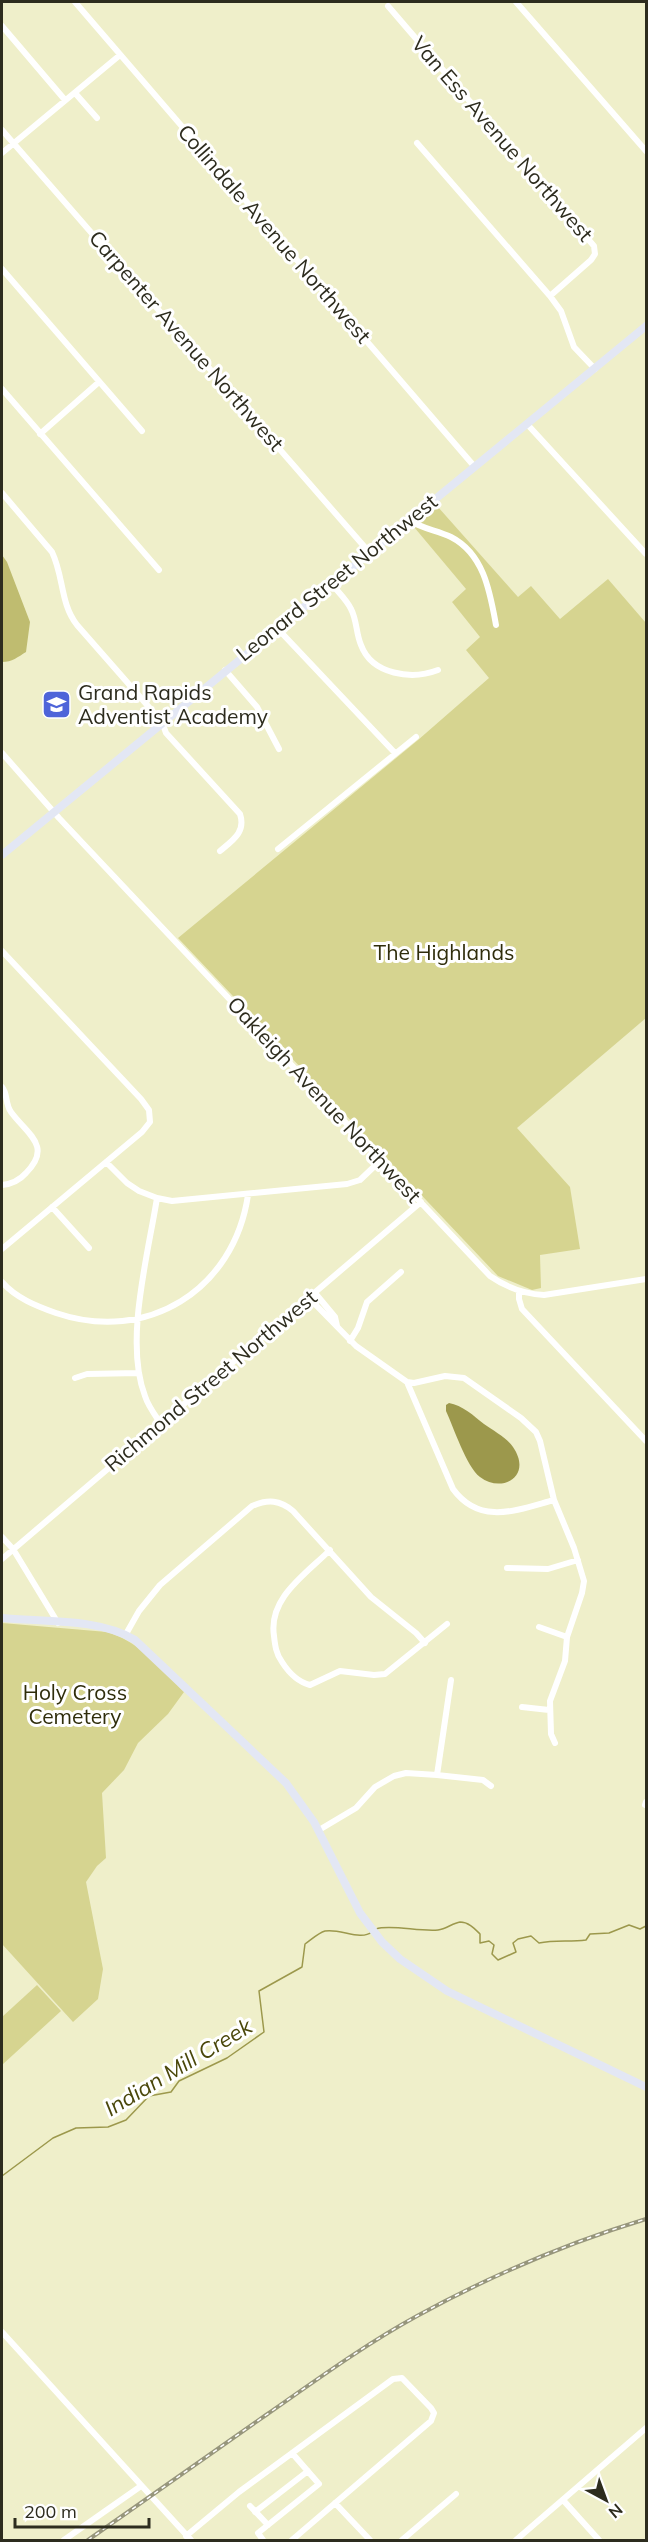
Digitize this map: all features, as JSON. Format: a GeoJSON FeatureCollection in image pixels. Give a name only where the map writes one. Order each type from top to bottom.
{"type":"FeatureCollection","features":[{"type":"Feature","properties":{"kind":"main road","name":"Leonard Street Northwest"},"geometry":{"type":"LineString","coordinates":[[2,855],[646,326]]}},
{"type":"Feature","properties":{"kind":"main road"},"geometry":{"type":"LineString","coordinates":[[2,1618],[98,1626],[126,1634],[145,1648],[181,1686],[286,1782],[308,1811],[347,1890],[370,1927],[382,1942],[415,1971],[447,1991],[646,2087]]}},
{"type":"Feature","properties":{"kind":"street","name":"Collindale Avenue Northwest"},"geometry":{"type":"LineString","coordinates":[[75,2],[474,466]]}},
{"type":"Feature","properties":{"kind":"street"},"geometry":{"type":"LineString","coordinates":[[516,2],[646,151]]}},
{"type":"Feature","properties":{"kind":"street","name":"Van Ess Avenue Northwest"},"geometry":{"type":"LineString","coordinates":[[388,6],[594,246],[595,254],[591,260],[550,296]]}},
{"type":"Feature","properties":{"kind":"street"},"geometry":{"type":"LineString","coordinates":[[2,26],[65,100]]}},
{"type":"Feature","properties":{"kind":"street"},"geometry":{"type":"LineString","coordinates":[[2,153],[120,55]]}},
{"type":"Feature","properties":{"kind":"street"},"geometry":{"type":"LineString","coordinates":[[75,93],[97,118]]}},
{"type":"Feature","properties":{"kind":"street","name":"Carpenter Avenue Northwest"},"geometry":{"type":"LineString","coordinates":[[2,130],[369,552]]}},
{"type":"Feature","properties":{"kind":"street"},"geometry":{"type":"LineString","coordinates":[[417,143],[550,296],[561,311],[574,347],[595,369]]}},
{"type":"Feature","properties":{"kind":"street"},"geometry":{"type":"LineString","coordinates":[[2,269],[142,431]]}},
{"type":"Feature","properties":{"kind":"street"},"geometry":{"type":"LineString","coordinates":[[40,434],[99,382]]}},
{"type":"Feature","properties":{"kind":"street"},"geometry":{"type":"LineString","coordinates":[[2,389],[159,570]]}},
{"type":"Feature","properties":{"kind":"street"},"geometry":{"type":"LineString","coordinates":[[527,424],[646,554]]}},
{"type":"Feature","properties":{"kind":"street"},"geometry":{"type":"LineString","coordinates":[[2,493],[52,552],[57,563],[62,596],[68,613],[162,722],[166,733],[240,814],[243,823],[240,832],[220,851]]}},
{"type":"Feature","properties":{"kind":"street"},"geometry":{"type":"LineString","coordinates":[[409,520],[419,527],[463,544],[485,578],[496,624]]}},
{"type":"Feature","properties":{"kind":"street"},"geometry":{"type":"LineString","coordinates":[[331,584],[350,606],[361,647],[377,665],[388,671],[412,676],[438,670]]}},
{"type":"Feature","properties":{"kind":"street"},"geometry":{"type":"LineString","coordinates":[[277,628],[395,753]]}},
{"type":"Feature","properties":{"kind":"street"},"geometry":{"type":"LineString","coordinates":[[225,670],[263,716],[279,749]]}},
{"type":"Feature","properties":{"kind":"street"},"geometry":{"type":"LineString","coordinates":[[278,849],[416,737]]}},
{"type":"Feature","properties":{"kind":"street","name":"Oakleigh Avenue Northwest"},"geometry":{"type":"LineString","coordinates":[[2,753],[54,812],[490,1276],[519,1291]]}},
{"type":"Feature","properties":{"kind":"street"},"geometry":{"type":"LineString","coordinates":[[2,951],[141,1099],[149,1110],[150,1122],[147,1127],[2,1249]]}},
{"type":"Feature","properties":{"kind":"street"},"geometry":{"type":"LineString","coordinates":[[2,1087],[10,1111],[31,1134],[39,1151],[37,1159],[20,1179],[2,1185]]}},
{"type":"Feature","properties":{"kind":"street"},"geometry":{"type":"LineString","coordinates":[[106,1162],[127,1183],[157,1198],[187,1201],[347,1184],[360,1180],[381,1160]]}},
{"type":"Feature","properties":{"kind":"street"},"geometry":{"type":"LineString","coordinates":[[2,1282],[27,1302],[66,1316],[108,1322],[136,1320],[166,1310],[187,1298],[221,1266],[239,1232],[248,1195]]}},
{"type":"Feature","properties":{"kind":"street"},"geometry":{"type":"LineString","coordinates":[[157,1198],[136,1320],[138,1373],[144,1396],[161,1424]]}},
{"type":"Feature","properties":{"kind":"street","name":"Richmond Street Northwest"},"geometry":{"type":"LineString","coordinates":[[2,1559],[421,1202]]}},
{"type":"Feature","properties":{"kind":"street"},"geometry":{"type":"LineString","coordinates":[[52,1207],[89,1248]]}},
{"type":"Feature","properties":{"kind":"street"},"geometry":{"type":"LineString","coordinates":[[350,1341],[358,1328],[367,1302],[401,1272]]}},
{"type":"Feature","properties":{"kind":"street"},"geometry":{"type":"LineString","coordinates":[[646,1279],[544,1295],[519,1291],[522,1309],[646,1441]]}},
{"type":"Feature","properties":{"kind":"street"},"geometry":{"type":"LineString","coordinates":[[315,1293],[335,1317],[337,1326]]}},
{"type":"Feature","properties":{"kind":"street"},"geometry":{"type":"LineString","coordinates":[[309,1298],[350,1341],[407,1382],[414,1383],[445,1376],[464,1378],[521,1418],[536,1432],[554,1500],[584,1581],[567,1637],[566,1662],[552,1694],[549,1710],[555,1743]]}},
{"type":"Feature","properties":{"kind":"street"},"geometry":{"type":"LineString","coordinates":[[75,1378],[87,1374],[138,1373]]}},
{"type":"Feature","properties":{"kind":"street"},"geometry":{"type":"LineString","coordinates":[[407,1382],[453,1489],[461,1499],[474,1508],[492,1513],[511,1511],[554,1500]]}},
{"type":"Feature","properties":{"kind":"street"},"geometry":{"type":"LineString","coordinates":[[126,1634],[139,1611],[159,1585],[240,1515],[260,1502],[277,1501],[286,1505],[330,1550],[370,1597],[425,1642]]}},
{"type":"Feature","properties":{"kind":"street"},"geometry":{"type":"LineString","coordinates":[[2,1537],[13,1549],[58,1623]]}},
{"type":"Feature","properties":{"kind":"street"},"geometry":{"type":"LineString","coordinates":[[330,1550],[287,1592],[279,1602],[273,1617],[277,1654],[296,1679],[310,1685],[340,1671],[374,1676],[384,1674],[447,1623]]}},
{"type":"Feature","properties":{"kind":"street"},"geometry":{"type":"LineString","coordinates":[[507,1568],[548,1569],[578,1560]]}},
{"type":"Feature","properties":{"kind":"street"},"geometry":{"type":"LineString","coordinates":[[539,1627],[567,1637]]}},
{"type":"Feature","properties":{"kind":"street"},"geometry":{"type":"LineString","coordinates":[[436,1775],[451,1680]]}},
{"type":"Feature","properties":{"kind":"street"},"geometry":{"type":"LineString","coordinates":[[522,1707],[549,1710]]}},
{"type":"Feature","properties":{"kind":"street"},"geometry":{"type":"LineString","coordinates":[[319,1830],[356,1808],[375,1787],[394,1776],[406,1773],[436,1775],[483,1780],[491,1786]]}},
{"type":"Feature","properties":{"kind":"street"},"geometry":{"type":"LineString","coordinates":[[2,2332],[189,2538],[292,2453],[393,2379],[402,2378],[431,2408],[434,2413],[431,2421],[292,2541]]}},
{"type":"Feature","properties":{"kind":"street"},"geometry":{"type":"LineString","coordinates":[[516,2541],[646,2430]]}},
{"type":"Feature","properties":{"kind":"street"},"geometry":{"type":"LineString","coordinates":[[263,2541],[258,2533],[319,2484],[292,2453]]}},
{"type":"Feature","properties":{"kind":"street"},"geometry":{"type":"LineString","coordinates":[[268,2525],[253,2509],[308,2471]]}},
{"type":"Feature","properties":{"kind":"street"},"geometry":{"type":"LineString","coordinates":[[64,2541],[141,2486]]}},
{"type":"Feature","properties":{"kind":"street"},"geometry":{"type":"LineString","coordinates":[[402,2541],[456,2494]]}},
{"type":"Feature","properties":{"kind":"street"},"geometry":{"type":"LineString","coordinates":[[562,2500],[599,2541]]}},
{"type":"Feature","properties":{"kind":"street"},"geometry":{"type":"LineString","coordinates":[[335,2503],[370,2541]]}},
{"type":"Feature","properties":{"kind":"green space","name":"The Highlands"},"geometry":{"type":"Polygon","coordinates":[[[438,507],[518,597],[531,586],[560,619],[608,579],[646,623],[646,1018],[517,1128],[570,1187],[580,1249],[540,1255],[541,1288],[532,1290],[498,1276],[178,938],[418,740],[489,678],[466,650],[480,637],[452,602],[466,589],[414,527],[438,507]]]}},
{"type":"Feature","properties":{"kind":"green space","name":"Holy Cross Cemetery"},"geometry":{"type":"Polygon","coordinates":[[[2,1623],[107,1632],[119,1636],[140,1649],[184,1692],[168,1714],[138,1743],[124,1770],[102,1793],[106,1858],[86,1882],[103,1969],[98,1999],[73,2022],[2,1944],[2,1623]]]}},
{"type":"Feature","properties":{"kind":"green space"},"geometry":{"type":"Polygon","coordinates":[[[37,1985],[61,2011],[2,2065],[2,2017],[37,1985]]]}},
{"type":"Feature","properties":{"kind":"shaded area"},"geometry":{"type":"Polygon","coordinates":[[[2,555],[7,562],[30,622],[26,652],[12,660],[2,662],[2,555]]]}},
{"type":"Feature","properties":{"kind":"shaded area"},"geometry":{"type":"Polygon","coordinates":[[[449,1403],[468,1411],[513,1447],[519,1466],[517,1474],[512,1479],[497,1484],[489,1482],[475,1472],[465,1456],[446,1411],[446,1405],[449,1403]]]}},
{"type":"Feature","properties":{"kind":"waterway","name":"Indian Mill Creek"},"geometry":{"type":"LineString","coordinates":[[376,1929],[389,1927],[438,1930],[463,1922],[472,1926],[480,1934],[480,1943],[489,1941],[494,1945],[492,1954],[498,1960],[516,1952],[513,1943],[518,1939],[531,1936],[539,1943],[580,1941],[586,1940],[590,1934],[609,1933],[629,1925],[640,1929],[646,1926]]}},
{"type":"Feature","properties":{"kind":"waterway","name":"Indian Mill Creek"},"geometry":{"type":"LineString","coordinates":[[2,2176],[53,2138],[76,2128],[108,2127],[126,2120],[149,2096],[171,2092],[179,2081],[227,2058],[264,2032],[259,1991],[302,1967],[305,1944],[317,1935],[325,1931],[356,1935],[372,1932]]}},
{"type":"Feature","properties":{"kind":"railway"},"geometry":{"type":"LineString","coordinates":[[88,2540],[321,2376],[397,2327],[472,2287],[529,2262],[646,2219]]}},
{"type":"Feature","properties":{"kind":"place","name":"Grand Rapids Adventist Academy"},"geometry":{"type":"Point","coordinates":[57,705]}}]}
